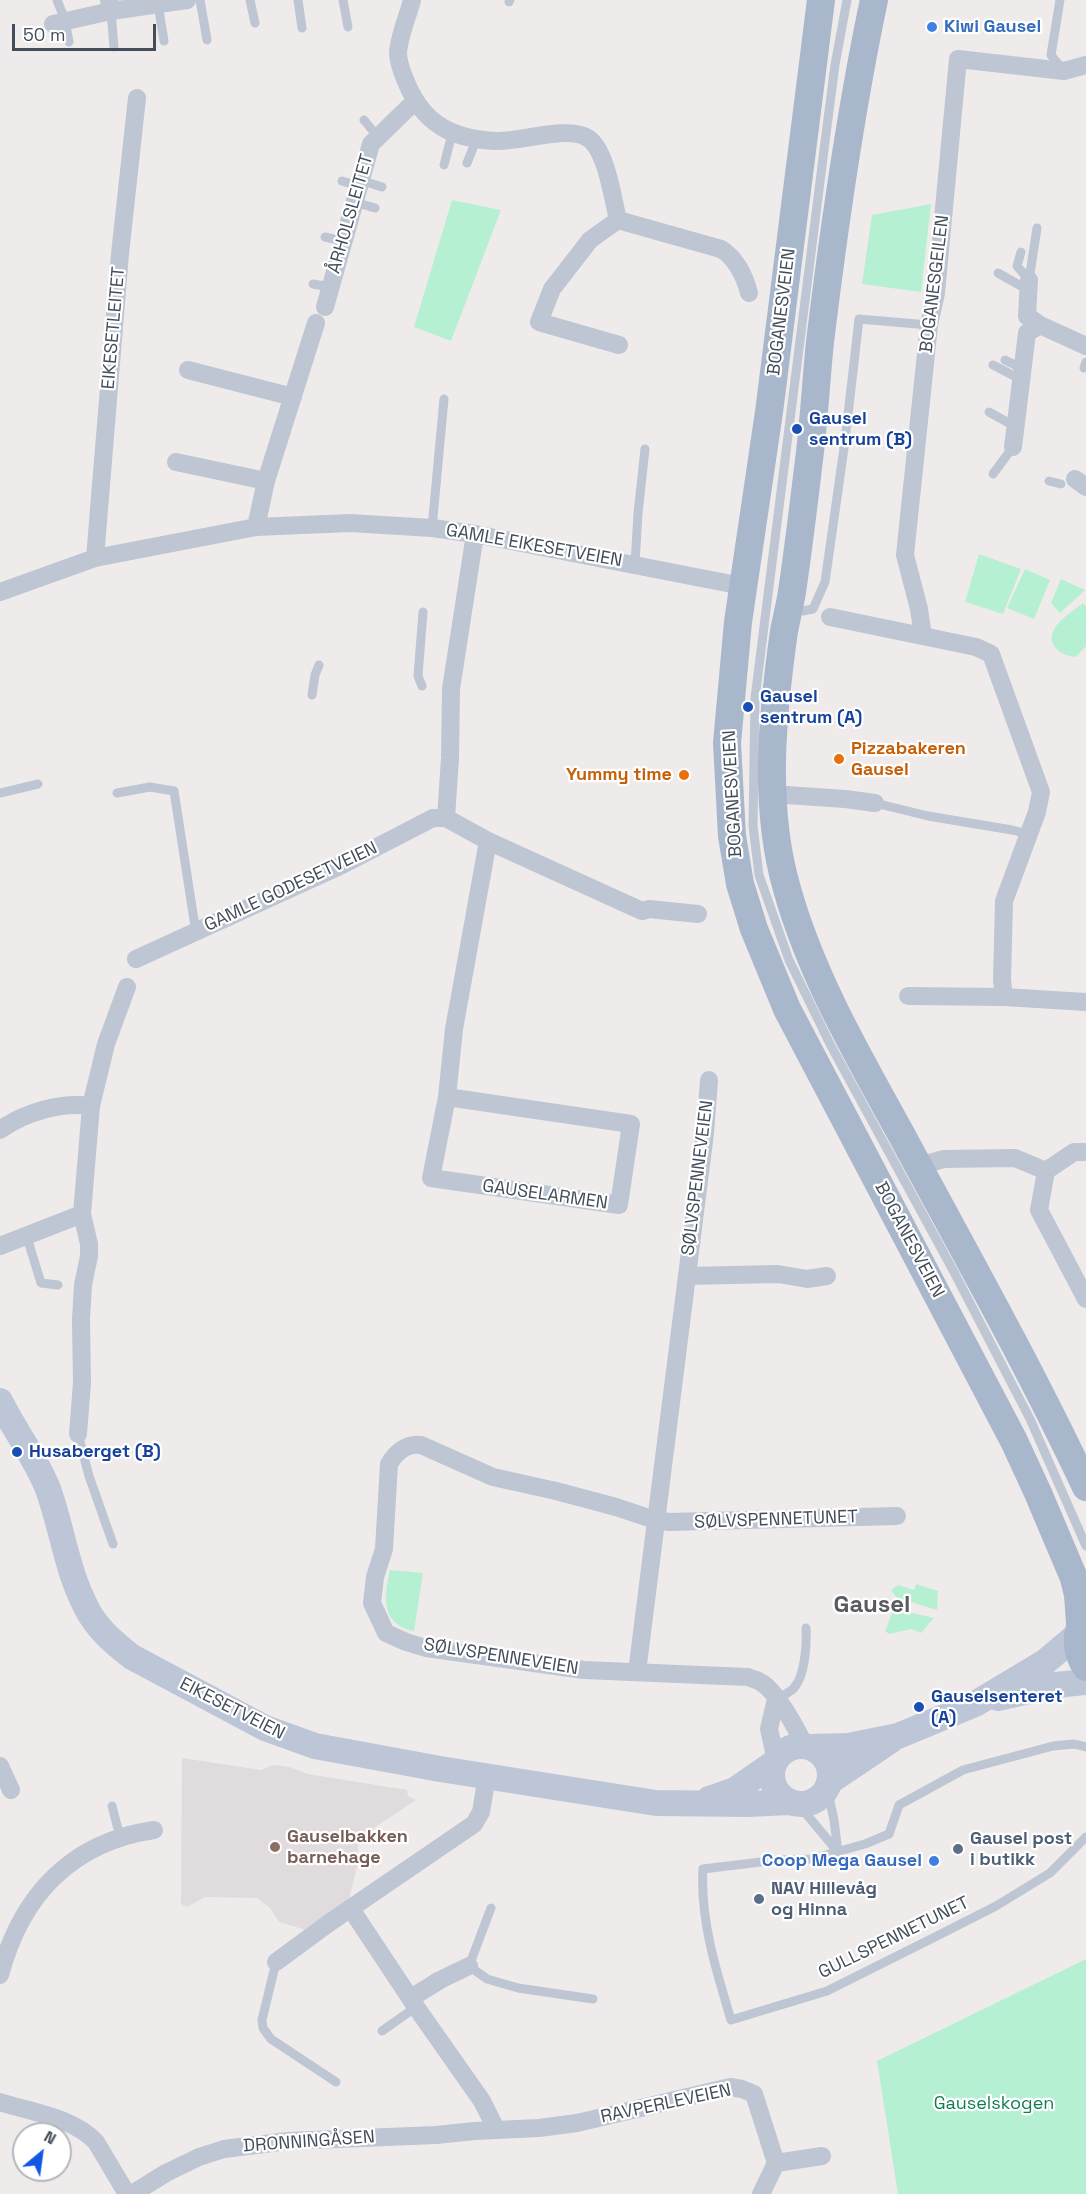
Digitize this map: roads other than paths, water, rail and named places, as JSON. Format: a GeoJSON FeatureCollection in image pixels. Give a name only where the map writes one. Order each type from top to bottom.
{"type":"FeatureCollection","features":[{"type":"Feature","properties":{"kind":"main road","name":"BOGANESVEIEN"},"geometry":{"type":"LineString","coordinates":[[820,0],[769,412],[742,586],[727,743],[732,836],[740,884],[754,929],[787,1009],[932,1283],[1038,1493],[1074,1578],[1081,1624],[1078,1648],[1086,1667]]}},
{"type":"Feature","properties":{"kind":"main road"},"geometry":{"type":"LineString","coordinates":[[874,0],[844,159],[820,347],[815,416],[780,666],[771,764],[780,861],[791,904],[821,982],[860,1059],[1050,1411],[1086,1487]]}},
{"type":"Feature","properties":{"kind":"main road","name":"EIKESETVEIEN"},"geometry":{"type":"LineString","coordinates":[[0,1402],[36,1463],[47,1488],[58,1518],[73,1575],[86,1608],[107,1635],[124,1651],[265,1728],[315,1746],[656,1803],[794,1803]]}},
{"type":"Feature","properties":{"kind":"main road"},"geometry":{"type":"LineString","coordinates":[[897,1736],[828,1785],[819,1797],[809,1803],[794,1803],[780,1796],[774,1786],[772,1774],[775,1762],[783,1751],[794,1746],[848,1746],[897,1736],[975,1704],[1045,1662],[1081,1624]]}},
{"type":"Feature","properties":{"kind":"main road"},"geometry":{"type":"LineString","coordinates":[[975,1704],[1055,1685],[1086,1682]]}},
{"type":"Feature","properties":{"kind":"main road"},"geometry":{"type":"LineString","coordinates":[[808,1746],[819,1752],[826,1761],[830,1771],[828,1785]]}},
{"type":"Feature","properties":{"kind":"main road","name":"EIKESETVEIEN"},"geometry":{"type":"LineString","coordinates":[[695,1804],[735,1790],[775,1762]]}},
{"type":"Feature","properties":{"kind":"street"},"geometry":{"type":"LineString","coordinates":[[412,0],[398,52],[400,69],[414,102],[440,128],[452,134],[496,141],[570,133],[588,137],[601,153],[618,220]]}},
{"type":"Feature","properties":{"kind":"street"},"geometry":{"type":"LineString","coordinates":[[59,22],[118,5],[173,2]]}},
{"type":"Feature","properties":{"kind":"street","name":"BOGANESGEILEN"},"geometry":{"type":"LineString","coordinates":[[923,636],[905,555],[929,325],[936,293],[958,59],[1064,71],[1086,65]]}},
{"type":"Feature","properties":{"kind":"street","name":"EIKESETLEITET"},"geometry":{"type":"LineString","coordinates":[[95,558],[120,254],[138,98]]}},
{"type":"Feature","properties":{"kind":"street","name":"ÅRHOLSLEITET"},"geometry":{"type":"LineString","coordinates":[[293,397],[340,245],[353,187],[371,144],[414,102]]}},
{"type":"Feature","properties":{"kind":"street"},"geometry":{"type":"LineString","coordinates":[[618,220],[721,249],[728,254],[740,271],[749,294]]}},
{"type":"Feature","properties":{"kind":"street"},"geometry":{"type":"LineString","coordinates":[[618,220],[590,240],[552,289],[539,322],[619,345]]}},
{"type":"Feature","properties":{"kind":"street"},"geometry":{"type":"LineString","coordinates":[[1028,285],[1027,316],[1040,325],[1086,346]]}},
{"type":"Feature","properties":{"kind":"street"},"geometry":{"type":"LineString","coordinates":[[1013,447],[1027,333],[1040,325]]}},
{"type":"Feature","properties":{"kind":"street"},"geometry":{"type":"LineString","coordinates":[[188,370],[293,397],[266,481],[256,527]]}},
{"type":"Feature","properties":{"kind":"street"},"geometry":{"type":"LineString","coordinates":[[176,462],[266,481]]}},
{"type":"Feature","properties":{"kind":"street","name":"GAMLE EIKESETVEIEN"},"geometry":{"type":"LineString","coordinates":[[0,592],[95,558],[256,527],[350,523],[432,528],[475,534],[742,586]]}},
{"type":"Feature","properties":{"kind":"street"},"geometry":{"type":"LineString","coordinates":[[475,534],[451,689],[446,818],[488,841],[642,911],[649,909],[698,914]]}},
{"type":"Feature","properties":{"kind":"street"},"geometry":{"type":"LineString","coordinates":[[830,617],[976,647],[991,654],[1041,792],[1037,812],[1004,901],[1002,980],[1004,997]]}},
{"type":"Feature","properties":{"kind":"street"},"geometry":{"type":"LineString","coordinates":[[772,794],[875,803]]}},
{"type":"Feature","properties":{"kind":"street","name":"GAMLE GODESETVEIEN"},"geometry":{"type":"LineString","coordinates":[[136,959],[342,865],[433,818],[446,818]]}},
{"type":"Feature","properties":{"kind":"street","name":"GAUSELARMEN"},"geometry":{"type":"LineString","coordinates":[[447,1097],[631,1124],[619,1205],[430,1178],[447,1097],[454,1029],[488,841]]}},
{"type":"Feature","properties":{"kind":"street"},"geometry":{"type":"LineString","coordinates":[[78,1434],[82,1383],[83,1285],[89,1256],[89,1244],[82,1214],[91,1106],[106,1044],[127,987]]}},
{"type":"Feature","properties":{"kind":"street"},"geometry":{"type":"LineString","coordinates":[[908,996],[1004,997],[1086,1002]]}},
{"type":"Feature","properties":{"kind":"street","name":"SØLVSPENNEVEIEN"},"geometry":{"type":"LineString","coordinates":[[655,1520],[596,1502],[493,1477],[421,1445],[412,1444],[393,1456],[389,1464],[384,1550],[375,1577],[372,1603],[386,1633],[416,1645],[464,1654],[584,1670],[637,1672],[705,1133],[709,1080]]}},
{"type":"Feature","properties":{"kind":"street"},"geometry":{"type":"LineString","coordinates":[[0,1130],[14,1120],[42,1110],[76,1104],[91,1106]]}},
{"type":"Feature","properties":{"kind":"street"},"geometry":{"type":"LineString","coordinates":[[1086,1152],[1074,1152],[1046,1171],[1039,1210],[1086,1299]]}},
{"type":"Feature","properties":{"kind":"street"},"geometry":{"type":"LineString","coordinates":[[918,1166],[944,1159],[1015,1158],[1046,1171]]}},
{"type":"Feature","properties":{"kind":"street"},"geometry":{"type":"LineString","coordinates":[[0,1255],[13,1240],[82,1214]]}},
{"type":"Feature","properties":{"kind":"street","name":"SØLVSPENNEVEIEN"},"geometry":{"type":"LineString","coordinates":[[687,1276],[778,1274],[807,1279],[827,1276]]}},
{"type":"Feature","properties":{"kind":"street","name":"SØLVSPENNETUNET"},"geometry":{"type":"LineString","coordinates":[[655,1520],[690,1523],[897,1516]]}},
{"type":"Feature","properties":{"kind":"street"},"geometry":{"type":"LineString","coordinates":[[637,1672],[748,1677],[762,1683],[791,1719],[808,1746]]}},
{"type":"Feature","properties":{"kind":"street"},"geometry":{"type":"LineString","coordinates":[[775,1762],[769,1729],[776,1699]]}},
{"type":"Feature","properties":{"kind":"street"},"geometry":{"type":"LineString","coordinates":[[0,1766],[11,1790]]}},
{"type":"Feature","properties":{"kind":"street"},"geometry":{"type":"LineString","coordinates":[[276,1962],[474,1824],[481,1812],[487,1776]]}},
{"type":"Feature","properties":{"kind":"street"},"geometry":{"type":"LineString","coordinates":[[0,1975],[6,1953],[20,1920],[51,1880],[98,1846],[120,1836],[154,1830]]}},
{"type":"Feature","properties":{"kind":"street"},"geometry":{"type":"LineString","coordinates":[[351,1909],[483,2101],[496,2129]]}},
{"type":"Feature","properties":{"kind":"street"},"geometry":{"type":"LineString","coordinates":[[413,2002],[440,1980],[469,1966]]}},
{"type":"Feature","properties":{"kind":"street","name":"RAVPERLEVEIEN"},"geometry":{"type":"LineString","coordinates":[[577,2123],[730,2087],[742,2089],[754,2094],[776,2163]]}},
{"type":"Feature","properties":{"kind":"street"},"geometry":{"type":"LineString","coordinates":[[0,2102],[79,2128],[96,2142],[127,2194]]}},
{"type":"Feature","properties":{"kind":"street","name":"DRONNINGÅSEN"},"geometry":{"type":"LineString","coordinates":[[132,2194],[165,2173],[199,2157],[224,2149],[288,2141],[436,2135],[577,2123]]}},
{"type":"Feature","properties":{"kind":"street"},"geometry":{"type":"LineString","coordinates":[[761,2194],[776,2163],[822,2156]]}},
{"type":"Feature","properties":{"kind":"lane"},"geometry":{"type":"LineString","coordinates":[[57,0],[59,22],[69,42]]}},
{"type":"Feature","properties":{"kind":"lane"},"geometry":{"type":"LineString","coordinates":[[200,0],[207,40]]}},
{"type":"Feature","properties":{"kind":"lane"},"geometry":{"type":"LineString","coordinates":[[250,0],[255,23]]}},
{"type":"Feature","properties":{"kind":"lane"},"geometry":{"type":"LineString","coordinates":[[298,0],[302,28]]}},
{"type":"Feature","properties":{"kind":"lane"},"geometry":{"type":"LineString","coordinates":[[343,0],[348,27]]}},
{"type":"Feature","properties":{"kind":"lane","name":"BOGANESVEIEN"},"geometry":{"type":"LineString","coordinates":[[847,0],[835,65],[755,698],[753,826],[759,875],[789,960],[830,1044],[954,1272],[1030,1419],[1086,1546]]}},
{"type":"Feature","properties":{"kind":"lane"},"geometry":{"type":"LineString","coordinates":[[1059,0],[1051,55],[1064,71]]}},
{"type":"Feature","properties":{"kind":"lane"},"geometry":{"type":"LineString","coordinates":[[164,41],[173,2]]}},
{"type":"Feature","properties":{"kind":"lane"},"geometry":{"type":"LineString","coordinates":[[114,47],[118,5]]}},
{"type":"Feature","properties":{"kind":"lane"},"geometry":{"type":"LineString","coordinates":[[364,120],[378,137]]}},
{"type":"Feature","properties":{"kind":"lane"},"geometry":{"type":"LineString","coordinates":[[444,165],[452,134]]}},
{"type":"Feature","properties":{"kind":"lane"},"geometry":{"type":"LineString","coordinates":[[467,163],[477,138]]}},
{"type":"Feature","properties":{"kind":"lane"},"geometry":{"type":"LineString","coordinates":[[353,187],[382,187]]}},
{"type":"Feature","properties":{"kind":"lane"},"geometry":{"type":"LineString","coordinates":[[353,187],[375,208]]}},
{"type":"Feature","properties":{"kind":"lane"},"geometry":{"type":"LineString","coordinates":[[1028,285],[1037,228]]}},
{"type":"Feature","properties":{"kind":"lane"},"geometry":{"type":"LineString","coordinates":[[1021,252],[1017,266],[1028,285]]}},
{"type":"Feature","properties":{"kind":"lane"},"geometry":{"type":"LineString","coordinates":[[998,273],[1028,285]]}},
{"type":"Feature","properties":{"kind":"lane"},"geometry":{"type":"LineString","coordinates":[[789,607],[803,611],[813,609],[825,582],[859,319],[929,325]]}},
{"type":"Feature","properties":{"kind":"lane"},"geometry":{"type":"LineString","coordinates":[[1005,360],[1023,374]]}},
{"type":"Feature","properties":{"kind":"lane"},"geometry":{"type":"LineString","coordinates":[[993,365],[1023,374]]}},
{"type":"Feature","properties":{"kind":"lane","name":"GAMLE EIKESETVEIEN"},"geometry":{"type":"LineString","coordinates":[[432,528],[444,399]]}},
{"type":"Feature","properties":{"kind":"lane"},"geometry":{"type":"LineString","coordinates":[[989,412],[1016,427]]}},
{"type":"Feature","properties":{"kind":"lane"},"geometry":{"type":"LineString","coordinates":[[993,474],[1013,447]]}},
{"type":"Feature","properties":{"kind":"lane","name":"GAMLE EIKESETVEIEN"},"geometry":{"type":"LineString","coordinates":[[635,564],[645,449]]}},
{"type":"Feature","properties":{"kind":"lane"},"geometry":{"type":"LineString","coordinates":[[1049,481],[1074,484]]}},
{"type":"Feature","properties":{"kind":"lane"},"geometry":{"type":"LineString","coordinates":[[422,686],[418,676],[423,612]]}},
{"type":"Feature","properties":{"kind":"lane"},"geometry":{"type":"LineString","coordinates":[[312,695],[319,665]]}},
{"type":"Feature","properties":{"kind":"lane"},"geometry":{"type":"LineString","coordinates":[[0,793],[38,784]]}},
{"type":"Feature","properties":{"kind":"lane"},"geometry":{"type":"LineString","coordinates":[[117,793],[150,787],[174,791],[195,933]]}},
{"type":"Feature","properties":{"kind":"lane"},"geometry":{"type":"LineString","coordinates":[[875,803],[928,816],[1028,834]]}},
{"type":"Feature","properties":{"kind":"lane"},"geometry":{"type":"LineString","coordinates":[[13,1240],[41,1282],[58,1285]]}},
{"type":"Feature","properties":{"kind":"lane"},"geometry":{"type":"LineString","coordinates":[[78,1434],[89,1476],[113,1544]]}},
{"type":"Feature","properties":{"kind":"lane"},"geometry":{"type":"LineString","coordinates":[[776,1699],[792,1690],[798,1681],[807,1648],[806,1628]]}},
{"type":"Feature","properties":{"kind":"lane","name":"GULLSPENNETUNET"},"geometry":{"type":"LineString","coordinates":[[1086,1747],[1074,1744],[1053,1746],[963,1770],[899,1805],[889,1834],[866,1844],[811,1859],[777,1860],[703,1869],[702,1889],[711,1953],[730,2020],[827,1991],[996,1906],[1050,1873],[1086,1837]]}},
{"type":"Feature","properties":{"kind":"lane"},"geometry":{"type":"LineString","coordinates":[[828,1785],[838,1852]]}},
{"type":"Feature","properties":{"kind":"lane"},"geometry":{"type":"LineString","coordinates":[[794,1803],[838,1852]]}},
{"type":"Feature","properties":{"kind":"lane"},"geometry":{"type":"LineString","coordinates":[[112,1806],[120,1836]]}},
{"type":"Feature","properties":{"kind":"lane"},"geometry":{"type":"LineString","coordinates":[[491,1908],[469,1966],[487,1979],[518,1988],[593,1999]]}},
{"type":"Feature","properties":{"kind":"lane"},"geometry":{"type":"LineString","coordinates":[[276,1962],[262,2020],[263,2028],[271,2038],[336,2082]]}},
{"type":"Feature","properties":{"kind":"lane"},"geometry":{"type":"LineString","coordinates":[[382,2031],[413,2002]]}},
{"type":"Feature","properties":{"kind":"place","name":"Kiwi Gausel"},"geometry":{"type":"Point","coordinates":[932,27]}},
{"type":"Feature","properties":{"kind":"place","name":"Gausel sentrum (B)"},"geometry":{"type":"Point","coordinates":[797,429]}},
{"type":"Feature","properties":{"kind":"place","name":"Gausel sentrum (A)"},"geometry":{"type":"Point","coordinates":[748,707]}},
{"type":"Feature","properties":{"kind":"place","name":"Pizzabakeren Gausel"},"geometry":{"type":"Point","coordinates":[839,759]}},
{"type":"Feature","properties":{"kind":"place","name":"Yummy time"},"geometry":{"type":"Point","coordinates":[684,775]}},
{"type":"Feature","properties":{"kind":"place","name":"Husaberget (B)"},"geometry":{"type":"Point","coordinates":[17,1452]}},
{"type":"Feature","properties":{"kind":"place","name":"Gauselsenteret (A)"},"geometry":{"type":"Point","coordinates":[919,1707]}},
{"type":"Feature","properties":{"kind":"place","name":"Gauselbakken barnehage"},"geometry":{"type":"Point","coordinates":[275,1847]}},
{"type":"Feature","properties":{"kind":"place","name":"Gausel post i butikk"},"geometry":{"type":"Point","coordinates":[958,1849]}},
{"type":"Feature","properties":{"kind":"place","name":"Coop Mega Gausel"},"geometry":{"type":"Point","coordinates":[934,1861]}},
{"type":"Feature","properties":{"kind":"place","name":"NAV Hillevåg og Hinna"},"geometry":{"type":"Point","coordinates":[759,1899]}},
{"type":"Feature","properties":{"kind":"district","name":"Gausel"},"geometry":{"type":"Point","coordinates":[872,1605]}},
{"type":"Feature","properties":{"kind":"park label","name":"Gauselskogen"},"geometry":{"type":"Point","coordinates":[994,2104]}}]}
